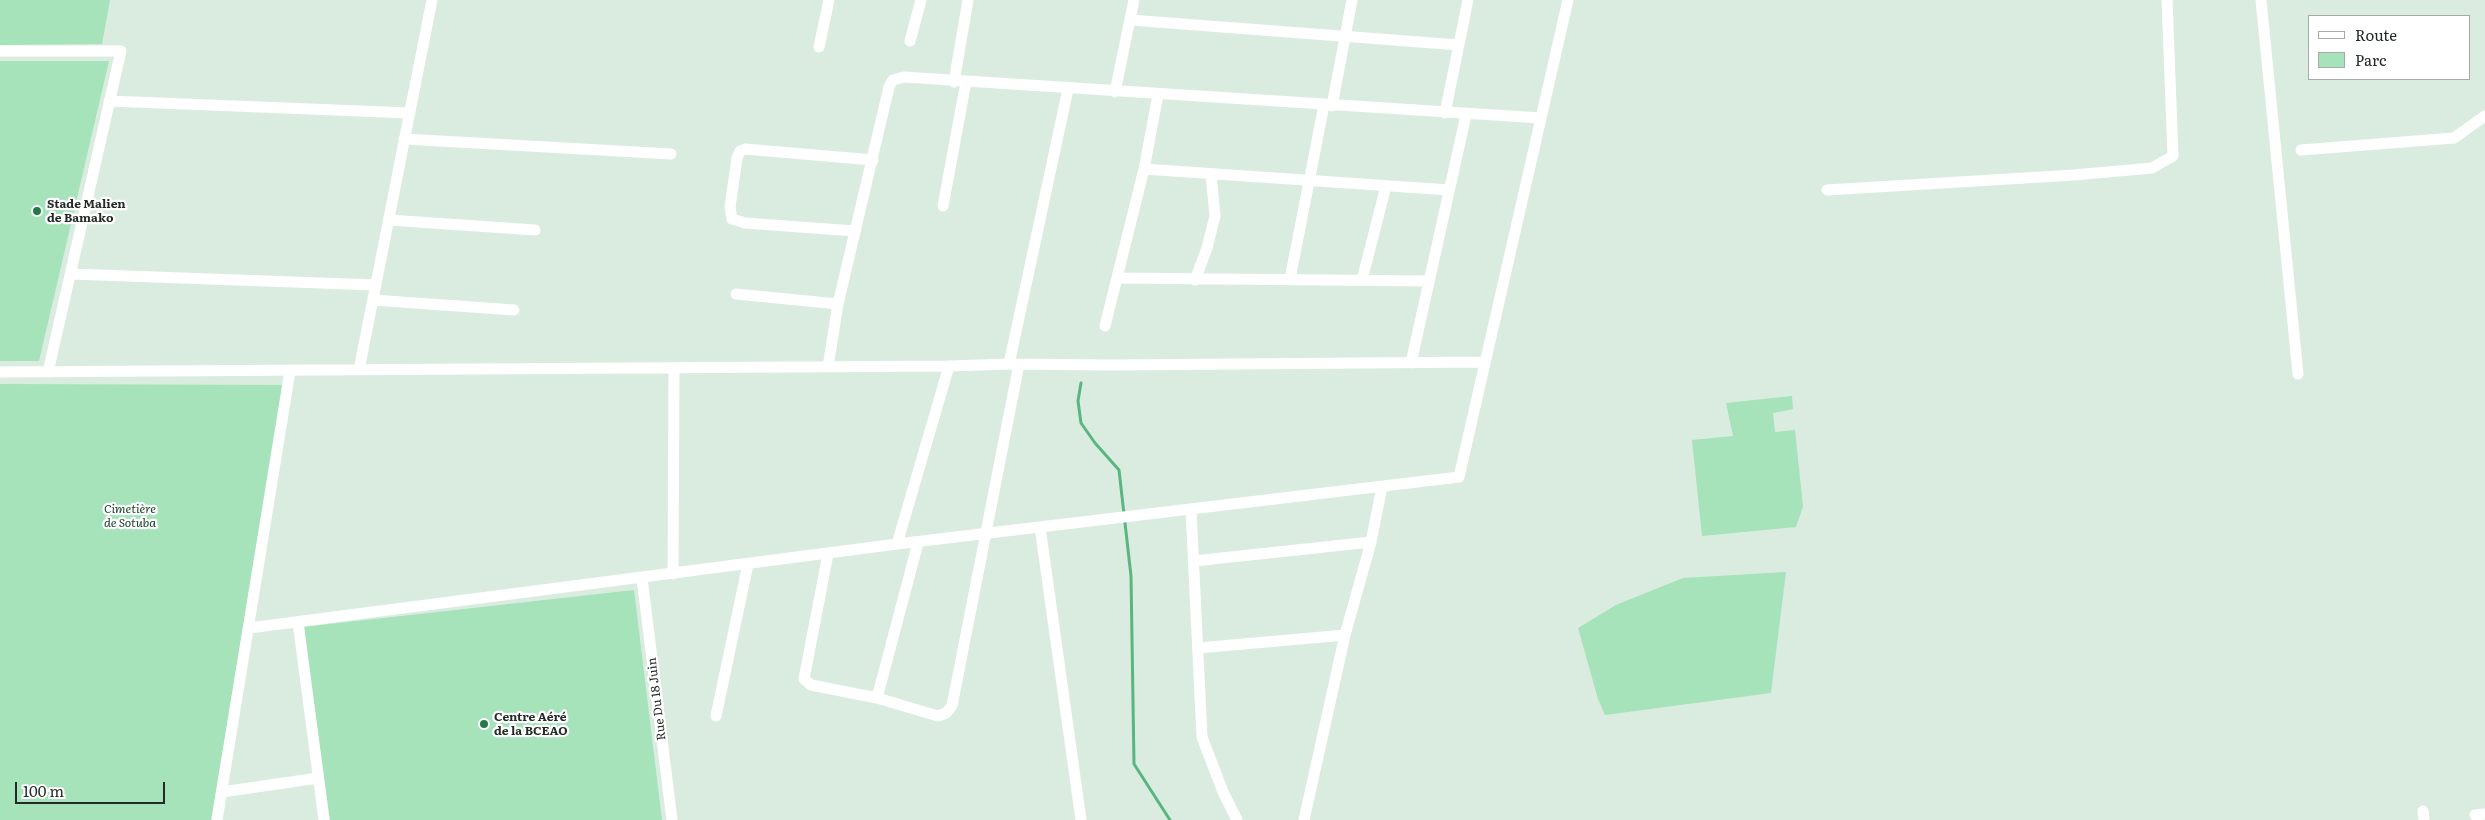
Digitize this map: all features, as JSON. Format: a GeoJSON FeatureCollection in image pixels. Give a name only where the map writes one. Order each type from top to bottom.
{"type":"FeatureCollection","features":[{"type":"Feature","properties":{"kind":"street"},"geometry":{"type":"LineString","coordinates":[[359,370],[432,0]]}},
{"type":"Feature","properties":{"kind":"street"},"geometry":{"type":"LineString","coordinates":[[819,47],[829,0]]}},
{"type":"Feature","properties":{"kind":"street"},"geometry":{"type":"LineString","coordinates":[[910,41],[921,0]]}},
{"type":"Feature","properties":{"kind":"street"},"geometry":{"type":"LineString","coordinates":[[943,206],[960,82],[968,0]]}},
{"type":"Feature","properties":{"kind":"street"},"geometry":{"type":"LineString","coordinates":[[1115,92],[1134,0]]}},
{"type":"Feature","properties":{"kind":"street"},"geometry":{"type":"LineString","coordinates":[[1290,280],[1309,180],[1345,37],[1352,0]]}},
{"type":"Feature","properties":{"kind":"street"},"geometry":{"type":"LineString","coordinates":[[1445,113],[1468,0]]}},
{"type":"Feature","properties":{"kind":"street"},"geometry":{"type":"LineString","coordinates":[[248,628],[897,544],[1459,477],[1568,0]]}},
{"type":"Feature","properties":{"kind":"street"},"geometry":{"type":"LineString","coordinates":[[1827,190],[2074,175],[2152,168],[2173,156],[2167,0]]}},
{"type":"Feature","properties":{"kind":"street"},"geometry":{"type":"LineString","coordinates":[[2261,0],[2298,374]]}},
{"type":"Feature","properties":{"kind":"street"},"geometry":{"type":"LineString","coordinates":[[1130,20],[1459,45]]}},
{"type":"Feature","properties":{"kind":"street"},"geometry":{"type":"LineString","coordinates":[[0,51],[121,51],[48,372]]}},
{"type":"Feature","properties":{"kind":"street"},"geometry":{"type":"LineString","coordinates":[[828,367],[838,304],[874,160],[889,87],[893,80],[904,77],[1466,115],[1541,118]]}},
{"type":"Feature","properties":{"kind":"street"},"geometry":{"type":"LineString","coordinates":[[828,554],[804,679],[811,685],[877,698],[938,716],[946,713],[952,706],[987,534],[1014,364],[1068,89]]}},
{"type":"Feature","properties":{"kind":"street"},"geometry":{"type":"LineString","coordinates":[[1105,326],[1144,169],[1158,95]]}},
{"type":"Feature","properties":{"kind":"street"},"geometry":{"type":"LineString","coordinates":[[109,100],[410,113]]}},
{"type":"Feature","properties":{"kind":"street"},"geometry":{"type":"LineString","coordinates":[[1411,363],[1466,115]]}},
{"type":"Feature","properties":{"kind":"street"},"geometry":{"type":"LineString","coordinates":[[2301,150],[2454,138],[2485,116]]}},
{"type":"Feature","properties":{"kind":"street"},"geometry":{"type":"LineString","coordinates":[[404,139],[670,154]]}},
{"type":"Feature","properties":{"kind":"street"},"geometry":{"type":"LineString","coordinates":[[855,231],[744,223],[732,219],[730,207],[737,158],[740,151],[745,149],[874,160]]}},
{"type":"Feature","properties":{"kind":"street"},"geometry":{"type":"LineString","coordinates":[[1144,169],[1449,190]]}},
{"type":"Feature","properties":{"kind":"street"},"geometry":{"type":"LineString","coordinates":[[1195,280],[1207,248],[1214,216],[1211,174]]}},
{"type":"Feature","properties":{"kind":"street"},"geometry":{"type":"LineString","coordinates":[[1362,280],[1386,186]]}},
{"type":"Feature","properties":{"kind":"street"},"geometry":{"type":"LineString","coordinates":[[389,220],[535,230]]}},
{"type":"Feature","properties":{"kind":"street"},"geometry":{"type":"LineString","coordinates":[[71,274],[376,285]]}},
{"type":"Feature","properties":{"kind":"street"},"geometry":{"type":"LineString","coordinates":[[1118,278],[1429,281]]}},
{"type":"Feature","properties":{"kind":"street"},"geometry":{"type":"LineString","coordinates":[[736,294],[838,304]]}},
{"type":"Feature","properties":{"kind":"street"},"geometry":{"type":"LineString","coordinates":[[373,300],[514,310]]}},
{"type":"Feature","properties":{"kind":"street"},"geometry":{"type":"LineString","coordinates":[[0,372],[1485,362]]}},
{"type":"Feature","properties":{"kind":"street"},"geometry":{"type":"LineString","coordinates":[[897,544],[949,366]]}},
{"type":"Feature","properties":{"kind":"street"},"geometry":{"type":"LineString","coordinates":[[673,574],[674,368]]}},
{"type":"Feature","properties":{"kind":"street"},"geometry":{"type":"LineString","coordinates":[[217,820],[290,371]]}},
{"type":"Feature","properties":{"kind":"street"},"geometry":{"type":"LineString","coordinates":[[1304,820],[1345,635],[1371,542],[1382,487]]}},
{"type":"Feature","properties":{"kind":"street"},"geometry":{"type":"LineString","coordinates":[[1191,510],[1202,737],[1223,792],[1237,820]]}},
{"type":"Feature","properties":{"kind":"street"},"geometry":{"type":"LineString","coordinates":[[1040,527],[1081,820]]}},
{"type":"Feature","properties":{"kind":"street"},"geometry":{"type":"LineString","coordinates":[[1194,561],[1371,542]]}},
{"type":"Feature","properties":{"kind":"street"},"geometry":{"type":"LineString","coordinates":[[877,698],[918,543]]}},
{"type":"Feature","properties":{"kind":"street"},"geometry":{"type":"LineString","coordinates":[[716,716],[748,564]]}},
{"type":"Feature","properties":{"kind":"street","name":"Rue Du 18 Juin"},"geometry":{"type":"LineString","coordinates":[[642,578],[672,820]]}},
{"type":"Feature","properties":{"kind":"street"},"geometry":{"type":"LineString","coordinates":[[298,622],[324,820]]}},
{"type":"Feature","properties":{"kind":"street"},"geometry":{"type":"LineString","coordinates":[[1198,648],[1345,635]]}},
{"type":"Feature","properties":{"kind":"street"},"geometry":{"type":"LineString","coordinates":[[222,792],[318,778]]}},
{"type":"Feature","properties":{"kind":"green space"},"geometry":{"type":"Polygon","coordinates":[[[0,0],[110,0],[102,44],[0,45],[0,0]]]}},
{"type":"Feature","properties":{"kind":"green space","name":"Stade Malien de Bamako"},"geometry":{"type":"Polygon","coordinates":[[[0,61],[109,61],[39,361],[0,361],[0,61]]]}},
{"type":"Feature","properties":{"kind":"green space","name":"Cimetière de Sotuba"},"geometry":{"type":"Polygon","coordinates":[[[0,384],[284,385],[211,820],[0,820],[0,384]]]}},
{"type":"Feature","properties":{"kind":"green space"},"geometry":{"type":"Polygon","coordinates":[[[1792,396],[1793,409],[1773,413],[1775,432],[1795,430],[1803,506],[1796,527],[1702,536],[1692,440],[1733,436],[1726,403],[1792,396]]]}},
{"type":"Feature","properties":{"kind":"green space"},"geometry":{"type":"Polygon","coordinates":[[[1786,572],[1771,693],[1605,715],[1598,699],[1578,628],[1616,605],[1683,578],[1786,572]]]}},
{"type":"Feature","properties":{"kind":"green space","name":"Centre Aéré de la BCEAO"},"geometry":{"type":"Polygon","coordinates":[[[634,590],[662,820],[330,820],[303,627],[634,590]]]}},
{"type":"Feature","properties":{"kind":"waterway"},"geometry":{"type":"LineString","coordinates":[[1081,383],[1078,401],[1081,423],[1095,443],[1119,470],[1131,576],[1134,764],[1170,820]]}},
{"type":"Feature","properties":{"kind":"place","name":"Stade Malien de Bamako"},"geometry":{"type":"Point","coordinates":[37,211]}},
{"type":"Feature","properties":{"kind":"place","name":"Centre Aéré de la BCEAO"},"geometry":{"type":"Point","coordinates":[484,724]}}]}
